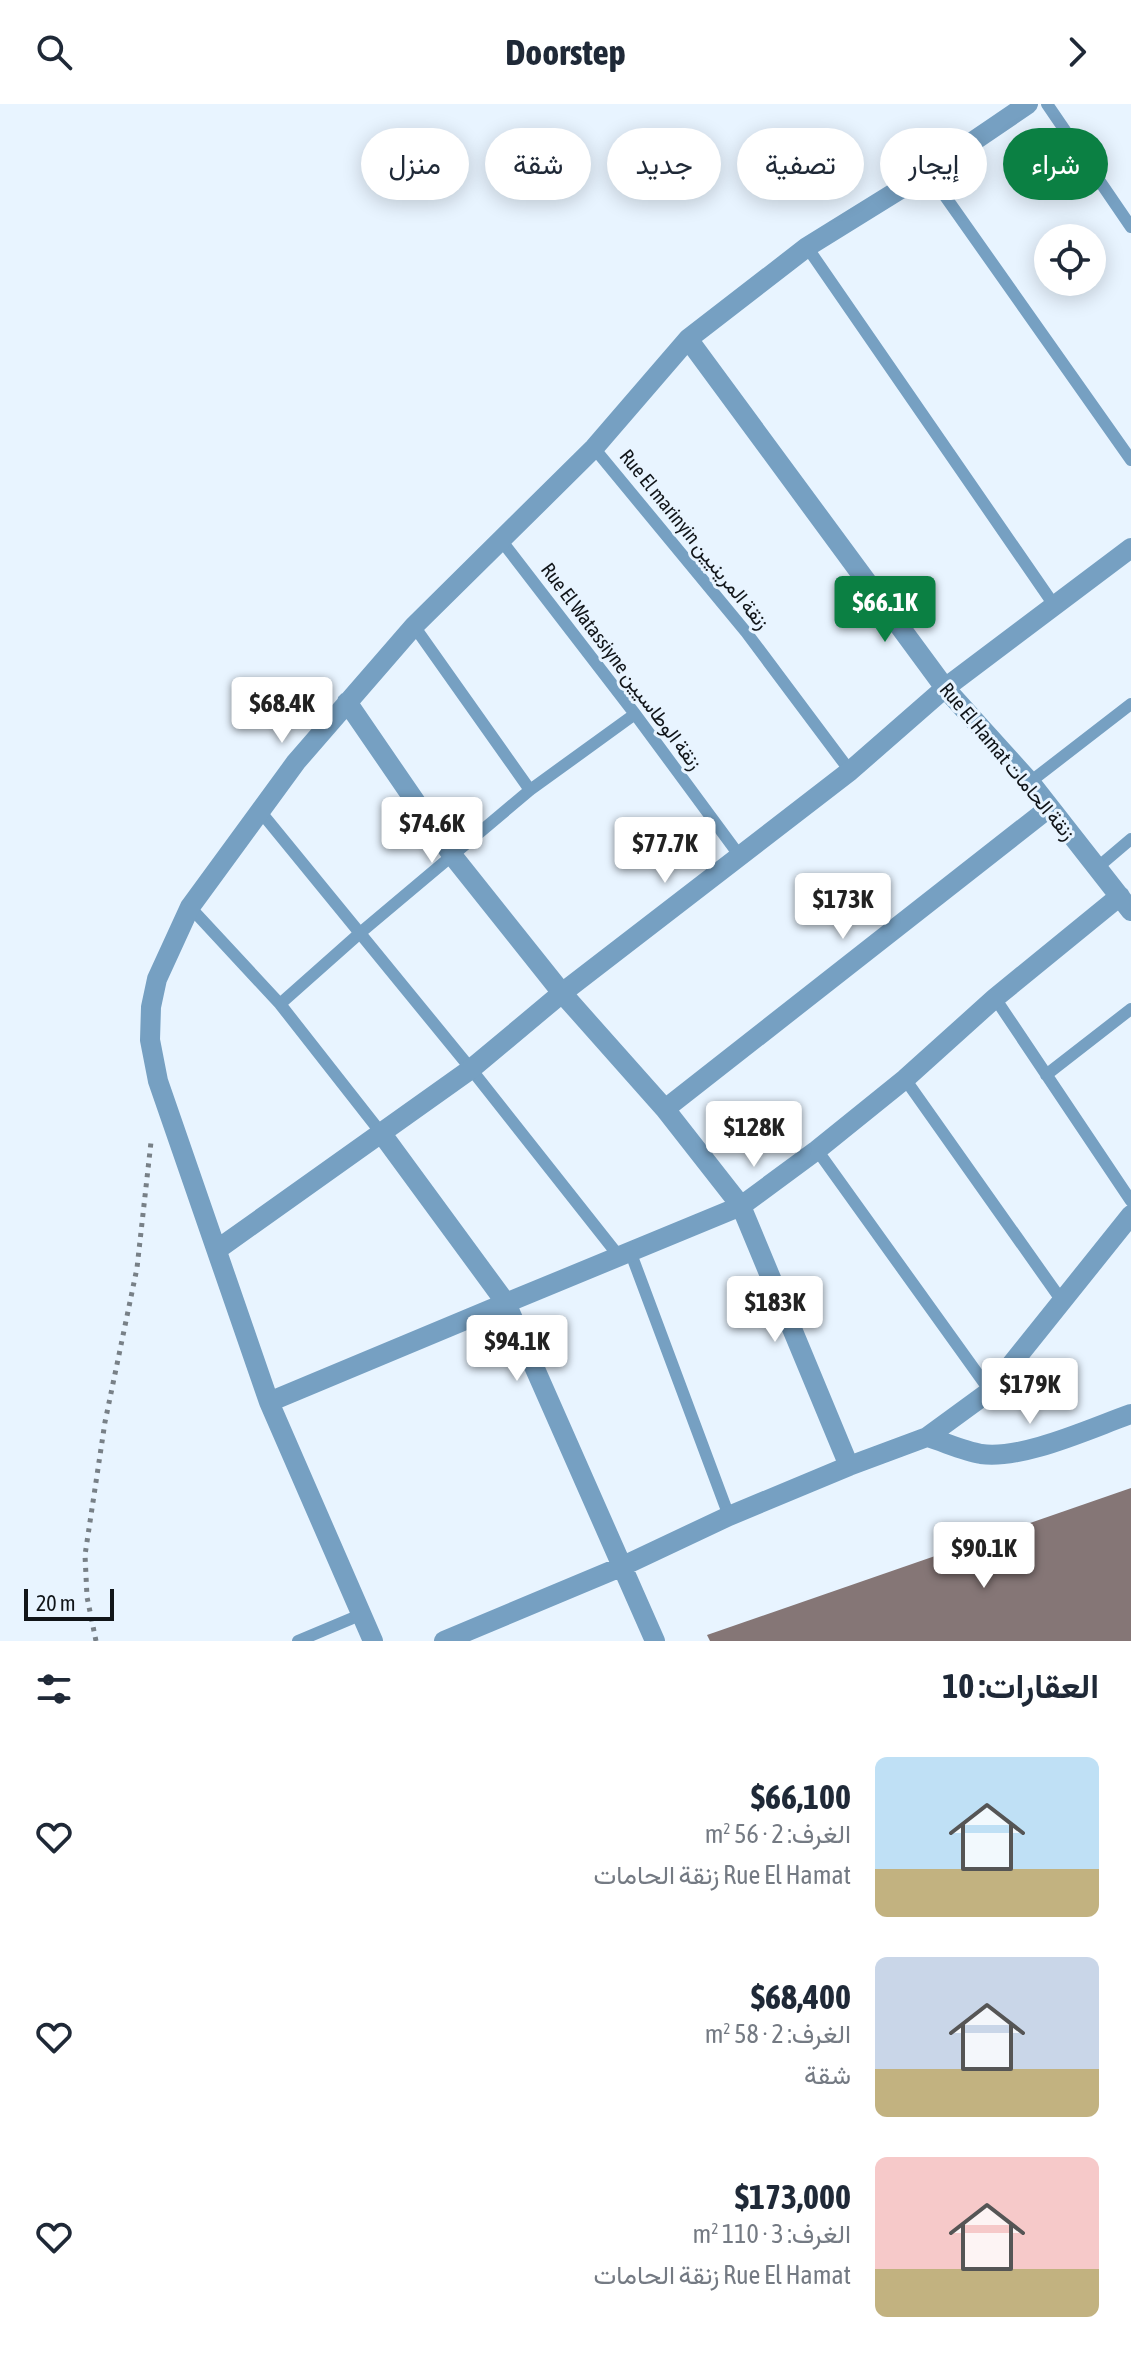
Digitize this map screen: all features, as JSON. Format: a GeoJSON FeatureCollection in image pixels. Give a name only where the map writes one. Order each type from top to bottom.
{"type":"FeatureCollection","features":[{"type":"Feature","properties":{"kind":"street"},"geometry":{"type":"LineString","coordinates":[[987,132],[1028,104]]}},
{"type":"Feature","properties":{"kind":"street"},"geometry":{"type":"LineString","coordinates":[[373,1641],[269,1402],[158,1081],[150,1040],[151,1007],[157,979],[190,907],[296,762],[414,626],[594,448],[688,339],[807,247],[883,200]]}},
{"type":"Feature","properties":{"kind":"street","name":"Rue El Hamat زنقة الحامات"},"geometry":{"type":"LineString","coordinates":[[688,339],[945,688],[1030,782],[1125,903]]}},
{"type":"Feature","properties":{"kind":"street"},"geometry":{"type":"LineString","coordinates":[[218,1249],[471,1069],[562,993],[850,771],[945,688],[1131,548]]}},
{"type":"Feature","properties":{"kind":"street"},"geometry":{"type":"LineString","coordinates":[[347,702],[452,855],[562,993],[665,1109],[741,1206],[849,1466]]}},
{"type":"Feature","properties":{"kind":"street"},"geometry":{"type":"LineString","coordinates":[[665,1109],[1049,808]]}},
{"type":"Feature","properties":{"kind":"street"},"geometry":{"type":"LineString","coordinates":[[269,1402],[741,1206],[905,1079],[995,998],[1125,903]]}},
{"type":"Feature","properties":{"kind":"street"},"geometry":{"type":"LineString","coordinates":[[382,1134],[506,1303],[655,1641]]}},
{"type":"Feature","properties":{"kind":"street"},"geometry":{"type":"LineString","coordinates":[[444,1641],[623,1566],[729,1516],[927,1437],[990,1391],[1131,1215]]}},
{"type":"Feature","properties":{"kind":"street"},"geometry":{"type":"LineString","coordinates":[[927,1437],[981,1454],[1006,1452],[1055,1441],[1131,1414]]}},
{"type":"Feature","properties":{"kind":"lane"},"geometry":{"type":"LineString","coordinates":[[1047,104],[1131,227]]}},
{"type":"Feature","properties":{"kind":"lane"},"geometry":{"type":"LineString","coordinates":[[948,200],[1131,460]]}},
{"type":"Feature","properties":{"kind":"lane"},"geometry":{"type":"LineString","coordinates":[[807,247],[1054,605]]}},
{"type":"Feature","properties":{"kind":"lane","name":"Rue El marinyin زنقة المرينيين"},"geometry":{"type":"LineString","coordinates":[[594,448],[746,632],[850,771]]}},
{"type":"Feature","properties":{"kind":"lane","name":"Rue El Watassiyne زنقة الوطاسيين"},"geometry":{"type":"LineString","coordinates":[[501,540],[739,855]]}},
{"type":"Feature","properties":{"kind":"lane"},"geometry":{"type":"LineString","coordinates":[[414,626],[530,790]]}},
{"type":"Feature","properties":{"kind":"lane"},"geometry":{"type":"LineString","coordinates":[[1030,782],[1131,704]]}},
{"type":"Feature","properties":{"kind":"lane"},"geometry":{"type":"LineString","coordinates":[[280,1004],[530,790],[635,714]]}},
{"type":"Feature","properties":{"kind":"lane"},"geometry":{"type":"LineString","coordinates":[[260,811],[624,1253],[729,1516]]}},
{"type":"Feature","properties":{"kind":"lane"},"geometry":{"type":"LineString","coordinates":[[1098,867],[1131,839]]}},
{"type":"Feature","properties":{"kind":"lane"},"geometry":{"type":"LineString","coordinates":[[190,907],[280,1004],[382,1134]]}},
{"type":"Feature","properties":{"kind":"lane"},"geometry":{"type":"LineString","coordinates":[[995,998],[1131,1201]]}},
{"type":"Feature","properties":{"kind":"lane"},"geometry":{"type":"LineString","coordinates":[[1046,1075],[1131,1009]]}},
{"type":"Feature","properties":{"kind":"lane"},"geometry":{"type":"LineString","coordinates":[[905,1079],[1062,1301]]}},
{"type":"Feature","properties":{"kind":"lane"},"geometry":{"type":"LineString","coordinates":[[817,1150],[990,1391]]}},
{"type":"Feature","properties":{"kind":"lane"},"geometry":{"type":"LineString","coordinates":[[298,1641],[360,1615]]}},
{"type":"Feature","properties":{"kind":"path"},"geometry":{"type":"LineString","coordinates":[[96,1641],[87,1597],[85,1555],[105,1422],[137,1268],[153,1128]]}},
{"type":"Feature","properties":{"kind":"building"},"geometry":{"type":"Polygon","coordinates":[[[1131,1488],[1131,1641],[710,1641],[707,1635],[1131,1488]]]}}]}
